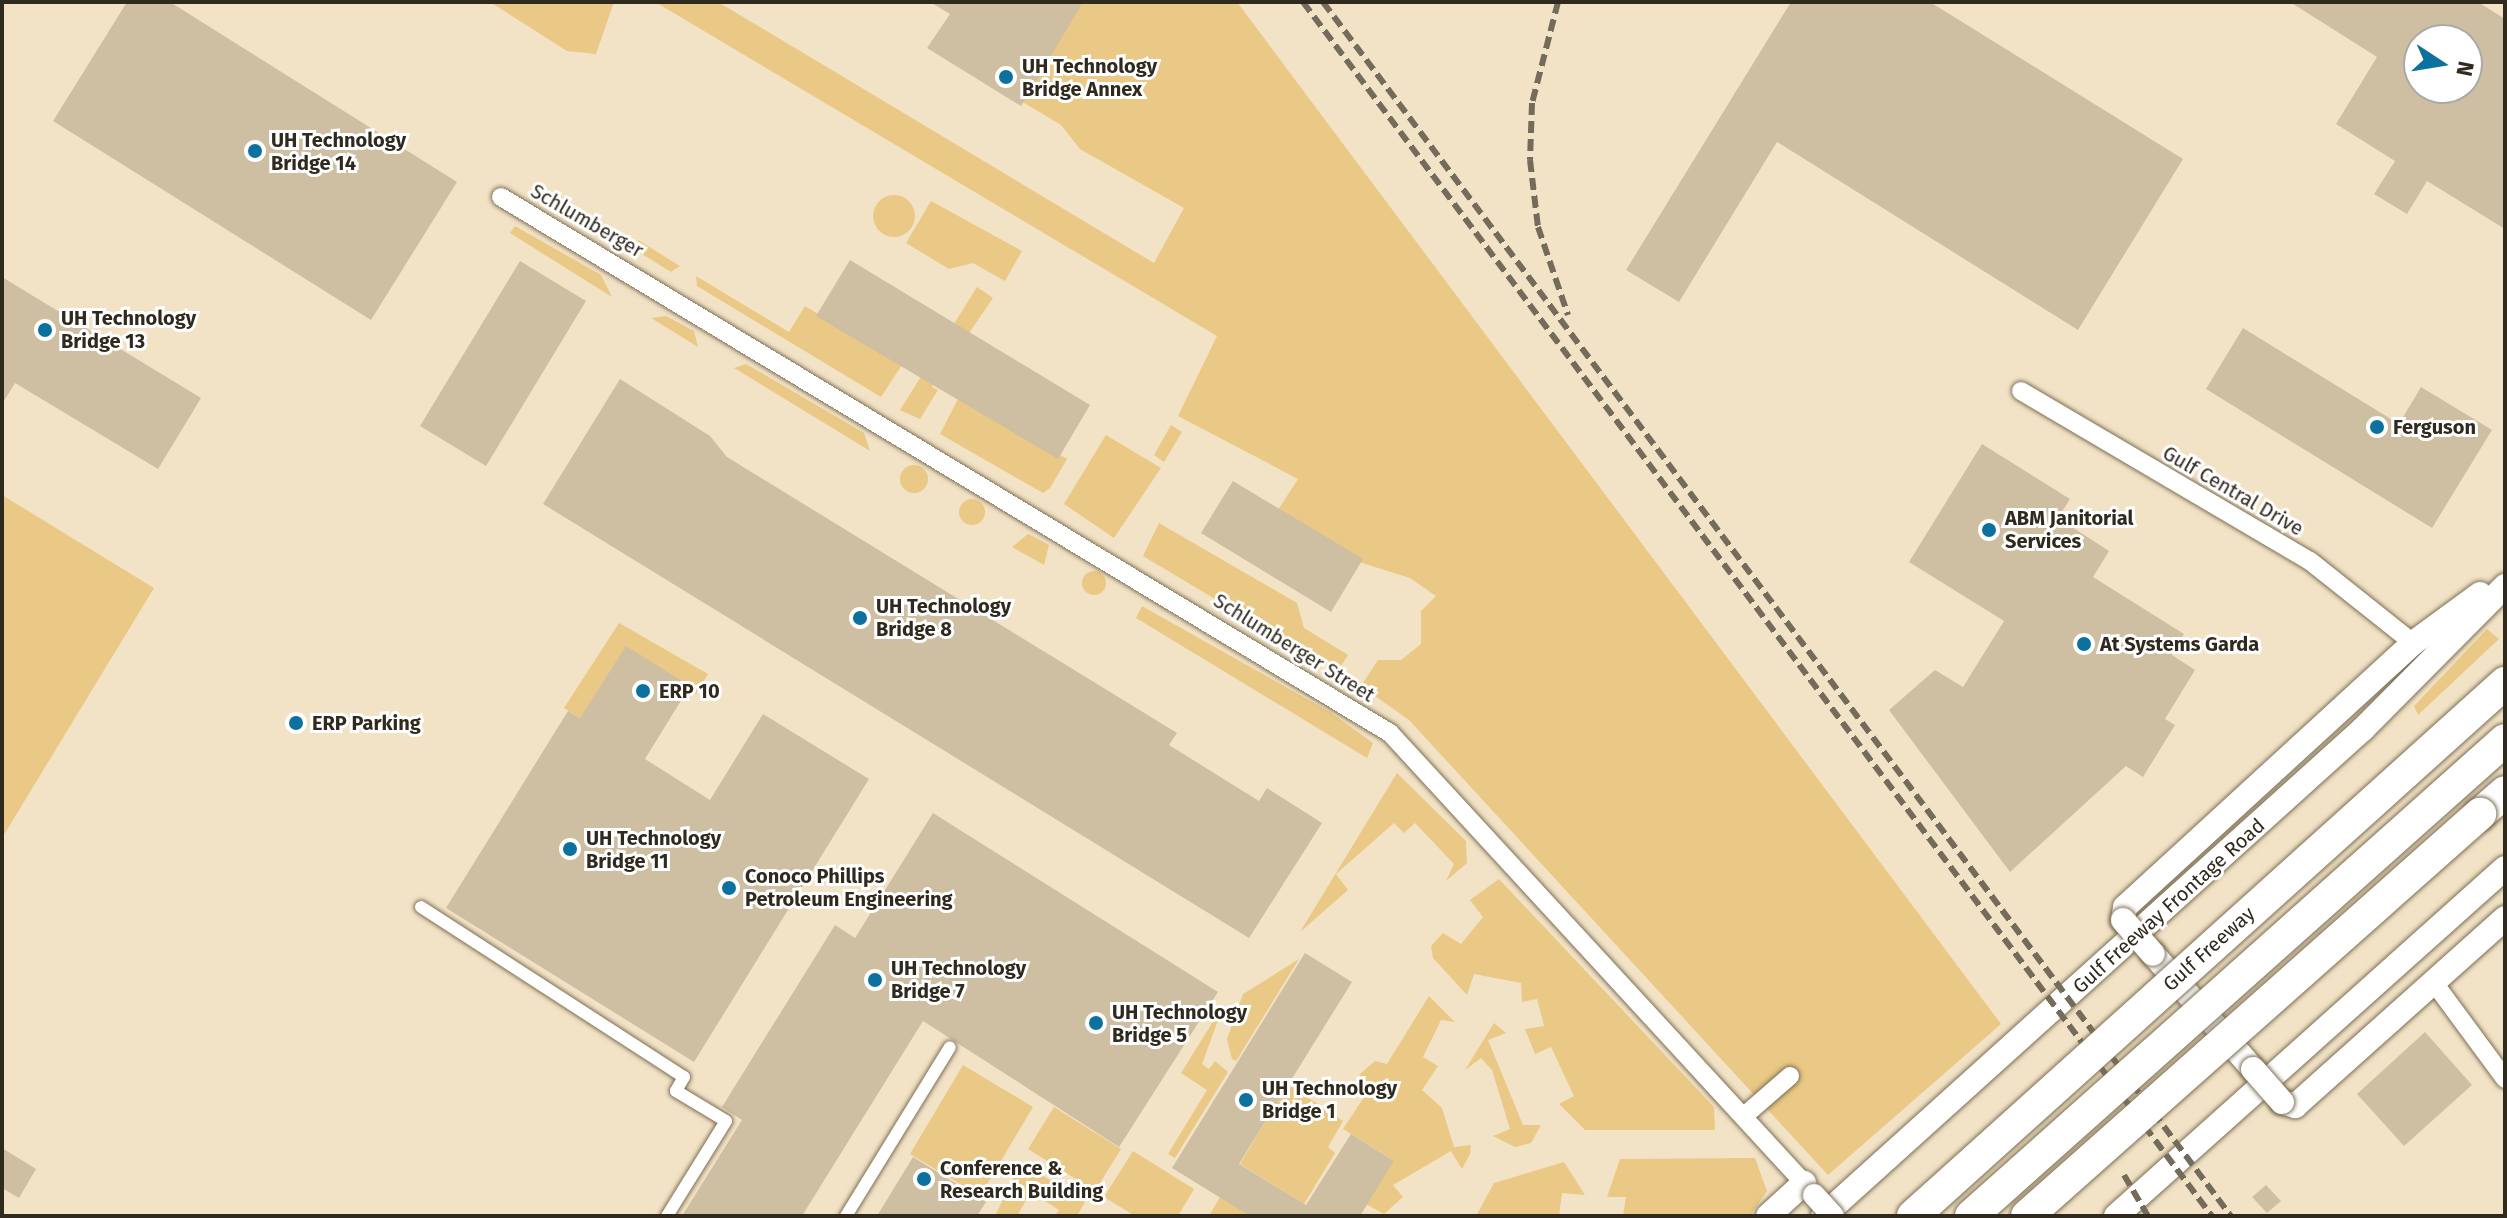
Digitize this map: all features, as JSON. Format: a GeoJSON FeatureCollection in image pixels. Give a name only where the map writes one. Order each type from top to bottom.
{"type":"FeatureCollection","features":[{"type":"Feature","properties":{"kind":"highway","name":"Gulf Freeway"},"geometry":{"type":"LineString","coordinates":[[1913,1216],[2505,683]]}},
{"type":"Feature","properties":{"kind":"highway","name":"Gulf Freeway"},"geometry":{"type":"LineString","coordinates":[[1971,1216],[2505,740]]}},
{"type":"Feature","properties":{"kind":"highway"},"geometry":{"type":"LineString","coordinates":[[2027,1216],[2505,792]]}},
{"type":"Feature","properties":{"kind":"main road"},"geometry":{"type":"LineString","coordinates":[[2505,576],[2413,643],[2125,907],[2123,920],[2282,1102],[2295,1106],[2435,984],[2505,918]]}},
{"type":"Feature","properties":{"kind":"main road","name":"Gulf Freeway Frontage Road"},"geometry":{"type":"LineString","coordinates":[[1768,1216],[1813,1198],[2363,729],[2505,586]]}},
{"type":"Feature","properties":{"kind":"main road"},"geometry":{"type":"LineString","coordinates":[[2116,1216],[2505,868]]}},
{"type":"Feature","properties":{"kind":"street","name":"Schlumberger"},"geometry":{"type":"LineString","coordinates":[[501,197],[651,284]]}},
{"type":"Feature","properties":{"kind":"street","name":"Schlumberger Street"},"geometry":{"type":"LineString","coordinates":[[651,284],[1390,733],[1744,1116],[1813,1198]]}},
{"type":"Feature","properties":{"kind":"street","name":"Gulf Central Drive"},"geometry":{"type":"LineString","coordinates":[[2021,391],[2310,561],[2413,643]]}},
{"type":"Feature","properties":{"kind":"street"},"geometry":{"type":"LineString","coordinates":[[421,907],[684,1077],[676,1091],[726,1121],[667,1216]]}},
{"type":"Feature","properties":{"kind":"street"},"geometry":{"type":"LineString","coordinates":[[2435,984],[2505,1079]]}},
{"type":"Feature","properties":{"kind":"street"},"geometry":{"type":"LineString","coordinates":[[846,1216],[950,1047]]}},
{"type":"Feature","properties":{"kind":"street"},"geometry":{"type":"LineString","coordinates":[[1744,1116],[1790,1076]]}},
{"type":"Feature","properties":{"kind":"street"},"geometry":{"type":"LineString","coordinates":[[1813,1198],[1833,1216]]}},
{"type":"Feature","properties":{"kind":"shaded area"},"geometry":{"type":"Polygon","coordinates":[[[490,2],[614,2],[596,54],[567,51],[490,2]]]}},
{"type":"Feature","properties":{"kind":"shaded area"},"geometry":{"type":"Polygon","coordinates":[[[718,2],[1154,263],[1184,208],[1080,149],[1061,125],[1021,101],[1080,2],[1237,2],[2001,1024],[1828,1175],[1409,720],[1361,686],[1378,660],[1401,660],[1421,644],[1421,611],[1436,596],[1410,578],[1359,562],[1278,510],[1298,479],[1178,416],[1217,336],[657,3],[718,2]]]}},
{"type":"Feature","properties":{"kind":"shaded area"},"geometry":{"type":"Polygon","coordinates":[[[894,195],[909,201],[915,216],[909,231],[894,237],[879,231],[873,216],[879,201],[894,195]]]}},
{"type":"Feature","properties":{"kind":"shaded area"},"geometry":{"type":"Polygon","coordinates":[[[931,201],[1022,251],[1005,281],[973,263],[949,269],[906,243],[931,201]]]}},
{"type":"Feature","properties":{"kind":"shaded area"},"geometry":{"type":"Polygon","coordinates":[[[515,226],[601,275],[612,297],[510,233],[515,226]]]}},
{"type":"Feature","properties":{"kind":"shaded area"},"geometry":{"type":"Polygon","coordinates":[[[638,240],[680,266],[671,272],[634,249],[638,240]]]}},
{"type":"Feature","properties":{"kind":"shaded area"},"geometry":{"type":"Polygon","coordinates":[[[696,276],[789,332],[805,306],[902,365],[881,397],[697,286],[696,276]]]}},
{"type":"Feature","properties":{"kind":"shaded area"},"geometry":{"type":"Polygon","coordinates":[[[977,287],[993,298],[932,387],[938,390],[920,419],[900,410],[977,287]]]}},
{"type":"Feature","properties":{"kind":"shaded area"},"geometry":{"type":"Polygon","coordinates":[[[666,316],[694,331],[698,347],[651,318],[666,316]]]}},
{"type":"Feature","properties":{"kind":"shaded area"},"geometry":{"type":"Polygon","coordinates":[[[746,364],[864,433],[870,451],[734,368],[746,364]]]}},
{"type":"Feature","properties":{"kind":"shaded area"},"geometry":{"type":"Polygon","coordinates":[[[959,397],[1067,459],[1050,488],[1043,493],[940,434],[959,397]]]}},
{"type":"Feature","properties":{"kind":"shaded area"},"geometry":{"type":"Polygon","coordinates":[[[1171,425],[1182,432],[1164,462],[1154,455],[1171,425]]]}},
{"type":"Feature","properties":{"kind":"shaded area"},"geometry":{"type":"Polygon","coordinates":[[[1106,435],[1161,468],[1114,538],[1064,504],[1106,435]]]}},
{"type":"Feature","properties":{"kind":"shaded area"},"geometry":{"type":"Polygon","coordinates":[[[914,465],[924,469],[928,479],[924,489],[914,493],[904,489],[900,479],[904,469],[914,465]]]}},
{"type":"Feature","properties":{"kind":"shaded area"},"geometry":{"type":"Polygon","coordinates":[[[2,495],[154,588],[2,838],[2,495]]]}},
{"type":"Feature","properties":{"kind":"shaded area"},"geometry":{"type":"Polygon","coordinates":[[[972,499],[981,503],[985,512],[981,521],[972,525],[963,521],[959,512],[963,503],[972,499]]]}},
{"type":"Feature","properties":{"kind":"shaded area"},"geometry":{"type":"Polygon","coordinates":[[[1159,523],[1297,603],[1304,628],[1348,655],[1337,672],[1143,556],[1159,523]]]}},
{"type":"Feature","properties":{"kind":"shaded area"},"geometry":{"type":"Polygon","coordinates":[[[1028,534],[1049,545],[1044,565],[1012,547],[1028,534]]]}},
{"type":"Feature","properties":{"kind":"shaded area"},"geometry":{"type":"Polygon","coordinates":[[[1094,571],[1103,574],[1106,583],[1103,592],[1094,595],[1085,592],[1082,583],[1085,574],[1094,571]]]}},
{"type":"Feature","properties":{"kind":"shaded area"},"geometry":{"type":"Polygon","coordinates":[[[1142,606],[1330,712],[1373,743],[1367,758],[1136,618],[1142,606]]]}},
{"type":"Feature","properties":{"kind":"shaded area"},"geometry":{"type":"Polygon","coordinates":[[[619,623],[708,674],[696,694],[626,649],[644,759],[564,708],[619,623]]]}},
{"type":"Feature","properties":{"kind":"shaded area"},"geometry":{"type":"Polygon","coordinates":[[[2487,629],[2499,639],[2418,715],[2414,706],[2487,629]]]}},
{"type":"Feature","properties":{"kind":"shaded area"},"geometry":{"type":"Polygon","coordinates":[[[1397,773],[1466,841],[1467,863],[1446,881],[1454,864],[1415,823],[1404,833],[1394,823],[1336,874],[1348,890],[1300,932],[1397,773]]]}},
{"type":"Feature","properties":{"kind":"shaded area"},"geometry":{"type":"Polygon","coordinates":[[[1499,879],[1714,1107],[1715,1130],[1585,1130],[1559,1104],[1574,1096],[1551,1047],[1535,1054],[1525,1029],[1544,1026],[1537,999],[1522,1002],[1521,983],[1474,974],[1467,995],[1433,958],[1431,946],[1443,933],[1461,944],[1483,917],[1470,900],[1499,879]]]}},
{"type":"Feature","properties":{"kind":"shaded area"},"geometry":{"type":"Polygon","coordinates":[[[1299,959],[1236,1061],[1232,1059],[1227,1039],[1243,994],[1299,959]]]}},
{"type":"Feature","properties":{"kind":"shaded area"},"geometry":{"type":"Polygon","coordinates":[[[1429,996],[1455,1022],[1441,1020],[1423,1057],[1438,1066],[1422,1090],[1442,1108],[1454,1147],[1471,1145],[1470,1154],[1462,1169],[1451,1151],[1393,1185],[1403,1197],[1384,1214],[1366,1204],[1393,1160],[1343,1129],[1372,1085],[1359,1075],[1375,1061],[1387,1064],[1429,996]]]}},
{"type":"Feature","properties":{"kind":"shaded area"},"geometry":{"type":"Polygon","coordinates":[[[1224,1004],[1202,1064],[1209,1069],[1215,1061],[1228,1072],[1175,1158],[1168,1154],[1207,1090],[1181,1073],[1224,1004]]]}},
{"type":"Feature","properties":{"kind":"shaded area"},"geometry":{"type":"Polygon","coordinates":[[[1494,1023],[1506,1033],[1488,1040],[1523,1125],[1541,1125],[1531,1143],[1515,1147],[1493,1136],[1510,1129],[1492,1070],[1481,1058],[1465,1070],[1494,1023]]]}},
{"type":"Feature","properties":{"kind":"shaded area"},"geometry":{"type":"Polygon","coordinates":[[[963,1065],[1033,1107],[980,1196],[910,1154],[963,1065]]]}},
{"type":"Feature","properties":{"kind":"shaded area"},"geometry":{"type":"Polygon","coordinates":[[[1288,1084],[1343,1121],[1328,1147],[1335,1153],[1304,1204],[1240,1164],[1288,1084]]]}},
{"type":"Feature","properties":{"kind":"shaded area"},"geometry":{"type":"Polygon","coordinates":[[[1054,1107],[1121,1149],[1095,1191],[1028,1149],[1054,1107]]]}},
{"type":"Feature","properties":{"kind":"shaded area"},"geometry":{"type":"Polygon","coordinates":[[[1133,1151],[1194,1189],[1178,1216],[1135,1216],[1104,1197],[1133,1151]]]}},
{"type":"Feature","properties":{"kind":"shaded area"},"geometry":{"type":"Polygon","coordinates":[[[1755,1158],[1767,1191],[1750,1216],[1623,1216],[1626,1197],[1607,1197],[1620,1159],[1755,1158]]]}},
{"type":"Feature","properties":{"kind":"shaded area"},"geometry":{"type":"Polygon","coordinates":[[[1021,1162],[1085,1202],[1077,1216],[1055,1216],[1059,1210],[1031,1192],[1017,1216],[995,1216],[1021,1162]]]}},
{"type":"Feature","properties":{"kind":"shaded area"},"geometry":{"type":"Polygon","coordinates":[[[1564,1162],[1585,1195],[1562,1193],[1559,1216],[1476,1216],[1494,1183],[1564,1162]]]}},
{"type":"Feature","properties":{"kind":"shaded area"},"geometry":{"type":"Polygon","coordinates":[[[1220,1197],[1254,1216],[1209,1216],[1220,1197]]]}},
{"type":"Feature","properties":{"kind":"building","name":"UH Technology Bridge 14"},"geometry":{"type":"Polygon","coordinates":[[[127,2],[170,2],[457,182],[371,320],[53,121],[127,2]]]}},
{"type":"Feature","properties":{"kind":"building","name":"UH Technology Bridge Annex"},"geometry":{"type":"Polygon","coordinates":[[[930,2],[1083,2],[1021,106],[927,48],[950,14],[930,2]]]}},
{"type":"Feature","properties":{"kind":"building"},"geometry":{"type":"Polygon","coordinates":[[[1791,2],[1930,2],[2183,159],[2078,330],[1777,142],[1679,302],[1626,270],[1791,2]]]}},
{"type":"Feature","properties":{"kind":"building"},"geometry":{"type":"Polygon","coordinates":[[[2290,2],[2478,2],[2505,19],[2505,229],[2427,181],[2407,214],[2374,194],[2395,161],[2336,124],[2377,57],[2290,2]]]}},
{"type":"Feature","properties":{"kind":"building"},"geometry":{"type":"Polygon","coordinates":[[[850,260],[1090,405],[1058,459],[816,316],[850,260]]]}},
{"type":"Feature","properties":{"kind":"building"},"geometry":{"type":"Polygon","coordinates":[[[520,261],[586,301],[486,466],[420,426],[520,261]]]}},
{"type":"Feature","properties":{"kind":"building","name":"UH Technology Bridge 13"},"geometry":{"type":"Polygon","coordinates":[[[2,277],[201,398],[158,469],[15,383],[2,404],[2,277]]]}},
{"type":"Feature","properties":{"kind":"building","name":"Ferguson"},"geometry":{"type":"Polygon","coordinates":[[[2243,328],[2399,424],[2421,387],[2492,430],[2432,528],[2206,389],[2243,328]]]}},
{"type":"Feature","properties":{"kind":"building","name":"UH Technology Bridge 8"},"geometry":{"type":"Polygon","coordinates":[[[620,379],[710,436],[727,457],[1177,733],[1169,745],[1259,801],[1267,788],[1322,823],[1249,938],[543,504],[620,379]]]}},
{"type":"Feature","properties":{"kind":"building"},"geometry":{"type":"Polygon","coordinates":[[[1982,444],[2070,499],[2058,518],[2109,551],[2093,577],[2184,634],[2172,655],[2195,670],[2165,719],[2175,725],[2143,777],[2126,766],[2010,872],[1889,710],[1935,670],[1963,687],[2004,621],[1909,562],[1982,444]]]}},
{"type":"Feature","properties":{"kind":"building"},"geometry":{"type":"Polygon","coordinates":[[[1233,481],[1363,559],[1331,612],[1201,533],[1233,481]]]}},
{"type":"Feature","properties":{"kind":"building"},"geometry":{"type":"Polygon","coordinates":[[[626,646],[690,686],[645,759],[710,800],[763,714],[869,779],[694,1062],[446,908],[568,711],[580,718],[626,646]]]}},
{"type":"Feature","properties":{"kind":"building"},"geometry":{"type":"Polygon","coordinates":[[[933,813],[1218,992],[1119,1147],[923,1021],[802,1216],[682,1216],[742,1120],[722,1107],[835,925],[855,938],[933,813]]]}},
{"type":"Feature","properties":{"kind":"building","name":"UH Technology Bridge 1"},"geometry":{"type":"Polygon","coordinates":[[[1305,953],[1352,982],[1239,1164],[1306,1205],[1351,1134],[1394,1161],[1360,1216],[1250,1216],[1172,1168],[1305,953]]]}},
{"type":"Feature","properties":{"kind":"building"},"geometry":{"type":"Polygon","coordinates":[[[2425,1032],[2472,1085],[2404,1146],[2357,1094],[2425,1032]]]}},
{"type":"Feature","properties":{"kind":"building"},"geometry":{"type":"Polygon","coordinates":[[[2,1148],[36,1169],[19,1198],[2,1188],[2,1148]]]}},
{"type":"Feature","properties":{"kind":"building","name":"Conference & Research Building"},"geometry":{"type":"Polygon","coordinates":[[[913,1157],[986,1202],[977,1216],[877,1216],[913,1157]]]}},
{"type":"Feature","properties":{"kind":"building"},"geometry":{"type":"Polygon","coordinates":[[[2266,1185],[2281,1201],[2267,1213],[2252,1197],[2266,1185]]]}},
{"type":"Feature","properties":{"kind":"railway"},"geometry":{"type":"LineString","coordinates":[[1303,2],[2212,1216]]}},
{"type":"Feature","properties":{"kind":"railway"},"geometry":{"type":"LineString","coordinates":[[1323,2],[2231,1216]]}},
{"type":"Feature","properties":{"kind":"railway"},"geometry":{"type":"LineString","coordinates":[[1558,2],[1532,103],[1530,160],[1538,227],[1568,315]]}},
{"type":"Feature","properties":{"kind":"railway"},"geometry":{"type":"LineString","coordinates":[[2124,1175],[2148,1216]]}},
{"type":"Feature","properties":{"kind":"place","name":"UH Technology Bridge Annex"},"geometry":{"type":"Point","coordinates":[1006,77]}},
{"type":"Feature","properties":{"kind":"place","name":"UH Technology Bridge 14"},"geometry":{"type":"Point","coordinates":[255,151]}},
{"type":"Feature","properties":{"kind":"place","name":"UH Technology Bridge 13"},"geometry":{"type":"Point","coordinates":[45,330]}},
{"type":"Feature","properties":{"kind":"place","name":"Ferguson"},"geometry":{"type":"Point","coordinates":[2377,427]}},
{"type":"Feature","properties":{"kind":"place","name":"ABM Janitorial Services"},"geometry":{"type":"Point","coordinates":[1989,530]}},
{"type":"Feature","properties":{"kind":"place","name":"UH Technology Bridge 8"},"geometry":{"type":"Point","coordinates":[860,618]}},
{"type":"Feature","properties":{"kind":"place","name":"At Systems Garda"},"geometry":{"type":"Point","coordinates":[2084,644]}},
{"type":"Feature","properties":{"kind":"place","name":"ERP 10"},"geometry":{"type":"Point","coordinates":[643,691]}},
{"type":"Feature","properties":{"kind":"place","name":"ERP Parking"},"geometry":{"type":"Point","coordinates":[296,723]}},
{"type":"Feature","properties":{"kind":"place","name":"UH Technology Bridge 11"},"geometry":{"type":"Point","coordinates":[570,849]}},
{"type":"Feature","properties":{"kind":"place","name":"Conoco Phillips Petroleum Engineering"},"geometry":{"type":"Point","coordinates":[729,888]}},
{"type":"Feature","properties":{"kind":"place","name":"UH Technology Bridge 7"},"geometry":{"type":"Point","coordinates":[875,980]}},
{"type":"Feature","properties":{"kind":"place","name":"UH Technology Bridge 5"},"geometry":{"type":"Point","coordinates":[1096,1023]}},
{"type":"Feature","properties":{"kind":"place","name":"UH Technology Bridge 1"},"geometry":{"type":"Point","coordinates":[1246,1100]}},
{"type":"Feature","properties":{"kind":"place","name":"Conference & Research Building"},"geometry":{"type":"Point","coordinates":[924,1179]}}]}
